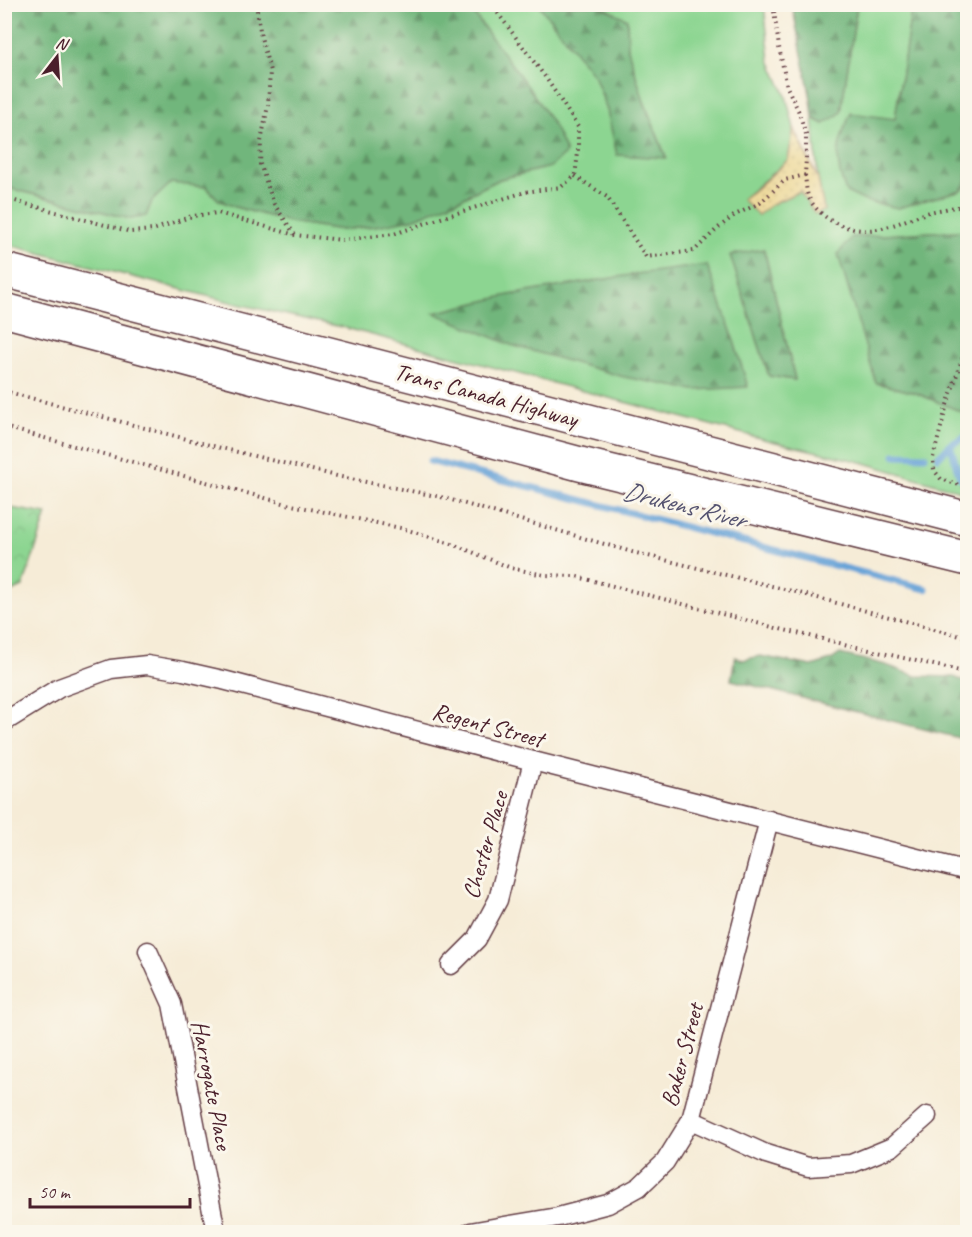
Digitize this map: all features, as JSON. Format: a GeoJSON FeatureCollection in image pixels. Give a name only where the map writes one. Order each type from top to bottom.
{"type":"FeatureCollection","features":[{"type":"Feature","properties":{"kind":"highway","name":"Trans Canada Highway"},"geometry":{"type":"LineString","coordinates":[[4,270],[968,519]]}},
{"type":"Feature","properties":{"kind":"highway","name":"Trans Canada Highway"},"geometry":{"type":"LineString","coordinates":[[4,310],[580,464],[968,559]]}},
{"type":"Feature","properties":{"kind":"street","name":"Regent Street"},"geometry":{"type":"LineString","coordinates":[[4,722],[59,688],[111,669],[147,665],[223,680],[968,871]]}},
{"type":"Feature","properties":{"kind":"street","name":"Chester Place"},"geometry":{"type":"LineString","coordinates":[[451,966],[477,939],[498,900],[533,761]]}},
{"type":"Feature","properties":{"kind":"street","name":"Baker Street"},"geometry":{"type":"LineString","coordinates":[[470,1233],[558,1217],[608,1204],[639,1187],[664,1162],[691,1120],[769,820]]}},
{"type":"Feature","properties":{"kind":"street","name":"Harrogate Place"},"geometry":{"type":"LineString","coordinates":[[148,951],[172,1004],[216,1233]]}},
{"type":"Feature","properties":{"kind":"street"},"geometry":{"type":"LineString","coordinates":[[691,1120],[766,1154],[808,1167],[851,1164],[892,1147],[927,1116]]}},
{"type":"Feature","properties":{"kind":"path"},"geometry":{"type":"LineString","coordinates":[[256,4],[261,37],[270,71],[260,164],[274,204],[295,235]]}},
{"type":"Feature","properties":{"kind":"path"},"geometry":{"type":"LineString","coordinates":[[773,4],[787,87],[806,134],[805,175],[809,198],[826,219],[846,228],[866,230],[886,228],[936,210],[960,206],[968,209]]}},
{"type":"Feature","properties":{"kind":"path"},"geometry":{"type":"LineString","coordinates":[[4,198],[131,232],[153,230],[192,216],[218,213],[295,235],[342,240],[394,234],[525,192],[561,187],[575,176],[578,127],[546,78],[493,6]]}},
{"type":"Feature","properties":{"kind":"path"},"geometry":{"type":"LineString","coordinates":[[575,176],[607,197],[646,257],[694,251],[718,228],[735,215],[760,203],[786,180],[805,175]]}},
{"type":"Feature","properties":{"kind":"path"},"geometry":{"type":"LineString","coordinates":[[968,341],[946,408],[933,458],[934,470],[941,479],[968,488]]}},
{"type":"Feature","properties":{"kind":"path"},"geometry":{"type":"LineString","coordinates":[[4,391],[228,450],[341,477],[441,497],[632,552],[788,590],[968,638]]}},
{"type":"Feature","properties":{"kind":"path"},"geometry":{"type":"LineString","coordinates":[[4,427],[287,504],[405,529],[455,545],[511,568],[544,575],[574,576],[784,630],[968,673]]}},
{"type":"Feature","properties":{"kind":"green space"},"geometry":{"type":"Polygon","coordinates":[[[764,4],[770,60],[786,96],[794,128],[788,160],[742,199],[758,214],[772,204],[800,191],[824,210],[818,179],[813,118],[824,124],[841,112],[857,5],[912,5],[895,120],[898,208],[961,190],[967,185],[967,245],[964,231],[853,237],[876,383],[916,393],[967,414],[967,493],[861,462],[763,439],[346,328],[242,305],[5,244],[4,187],[131,219],[146,215],[152,201],[171,182],[206,187],[219,200],[235,207],[290,222],[342,230],[381,225],[458,200],[500,179],[550,167],[553,125],[468,5],[539,5],[595,76],[607,110],[666,157],[643,99],[628,49],[627,19],[599,5],[764,4]],[[764,249],[731,256],[769,376],[795,379],[764,249]]]}},
{"type":"Feature","properties":{"kind":"green space"},"geometry":{"type":"Polygon","coordinates":[[[4,5],[468,5],[552,123],[566,153],[550,167],[500,179],[413,219],[342,230],[290,222],[235,207],[219,200],[206,187],[171,183],[152,201],[146,216],[131,219],[5,187],[4,5]]]}},
{"type":"Feature","properties":{"kind":"green space"},"geometry":{"type":"Polygon","coordinates":[[[539,5],[599,5],[627,19],[628,49],[643,99],[666,158],[617,155],[607,110],[595,77],[539,5]]]}},
{"type":"Feature","properties":{"kind":"green space"},"geometry":{"type":"Polygon","coordinates":[[[792,5],[857,5],[841,112],[824,124],[813,118],[792,5]]]}},
{"type":"Feature","properties":{"kind":"green space"},"geometry":{"type":"Polygon","coordinates":[[[912,5],[967,5],[967,185],[961,190],[898,208],[865,201],[846,192],[839,170],[838,152],[842,134],[851,113],[895,119],[912,5]]]}},
{"type":"Feature","properties":{"kind":"green space"},"geometry":{"type":"Polygon","coordinates":[[[964,231],[968,245],[967,414],[916,393],[876,383],[838,254],[852,237],[964,231]]]}},
{"type":"Feature","properties":{"kind":"green space"},"geometry":{"type":"Polygon","coordinates":[[[764,249],[795,380],[769,376],[730,255],[764,249]]]}},
{"type":"Feature","properties":{"kind":"green space"},"geometry":{"type":"Polygon","coordinates":[[[707,265],[748,387],[694,390],[624,377],[511,345],[434,313],[509,295],[707,265]]]}},
{"type":"Feature","properties":{"kind":"green space"},"geometry":{"type":"Polygon","coordinates":[[[5,507],[47,514],[23,587],[5,595],[5,507]]]}},
{"type":"Feature","properties":{"kind":"green space"},"geometry":{"type":"Polygon","coordinates":[[[840,654],[886,665],[916,676],[954,677],[967,682],[967,740],[731,680],[735,657],[743,660],[760,656],[812,666],[831,660],[840,654]]]}},
{"type":"Feature","properties":{"kind":"sand"},"geometry":{"type":"Polygon","coordinates":[[[794,128],[818,179],[824,210],[815,214],[800,191],[772,204],[758,215],[742,199],[788,160],[794,128]]]}},
{"type":"Feature","properties":{"kind":"waterway","name":"Drukens River"},"geometry":{"type":"LineString","coordinates":[[960,478],[950,445],[968,435]]}},
{"type":"Feature","properties":{"kind":"waterway"},"geometry":{"type":"LineString","coordinates":[[938,457],[950,445]]}},
{"type":"Feature","properties":{"kind":"waterway"},"geometry":{"type":"LineString","coordinates":[[895,455],[925,456]]}},
{"type":"Feature","properties":{"kind":"waterway","name":"Drukens River"},"geometry":{"type":"LineString","coordinates":[[430,461],[926,589]]}}]}
